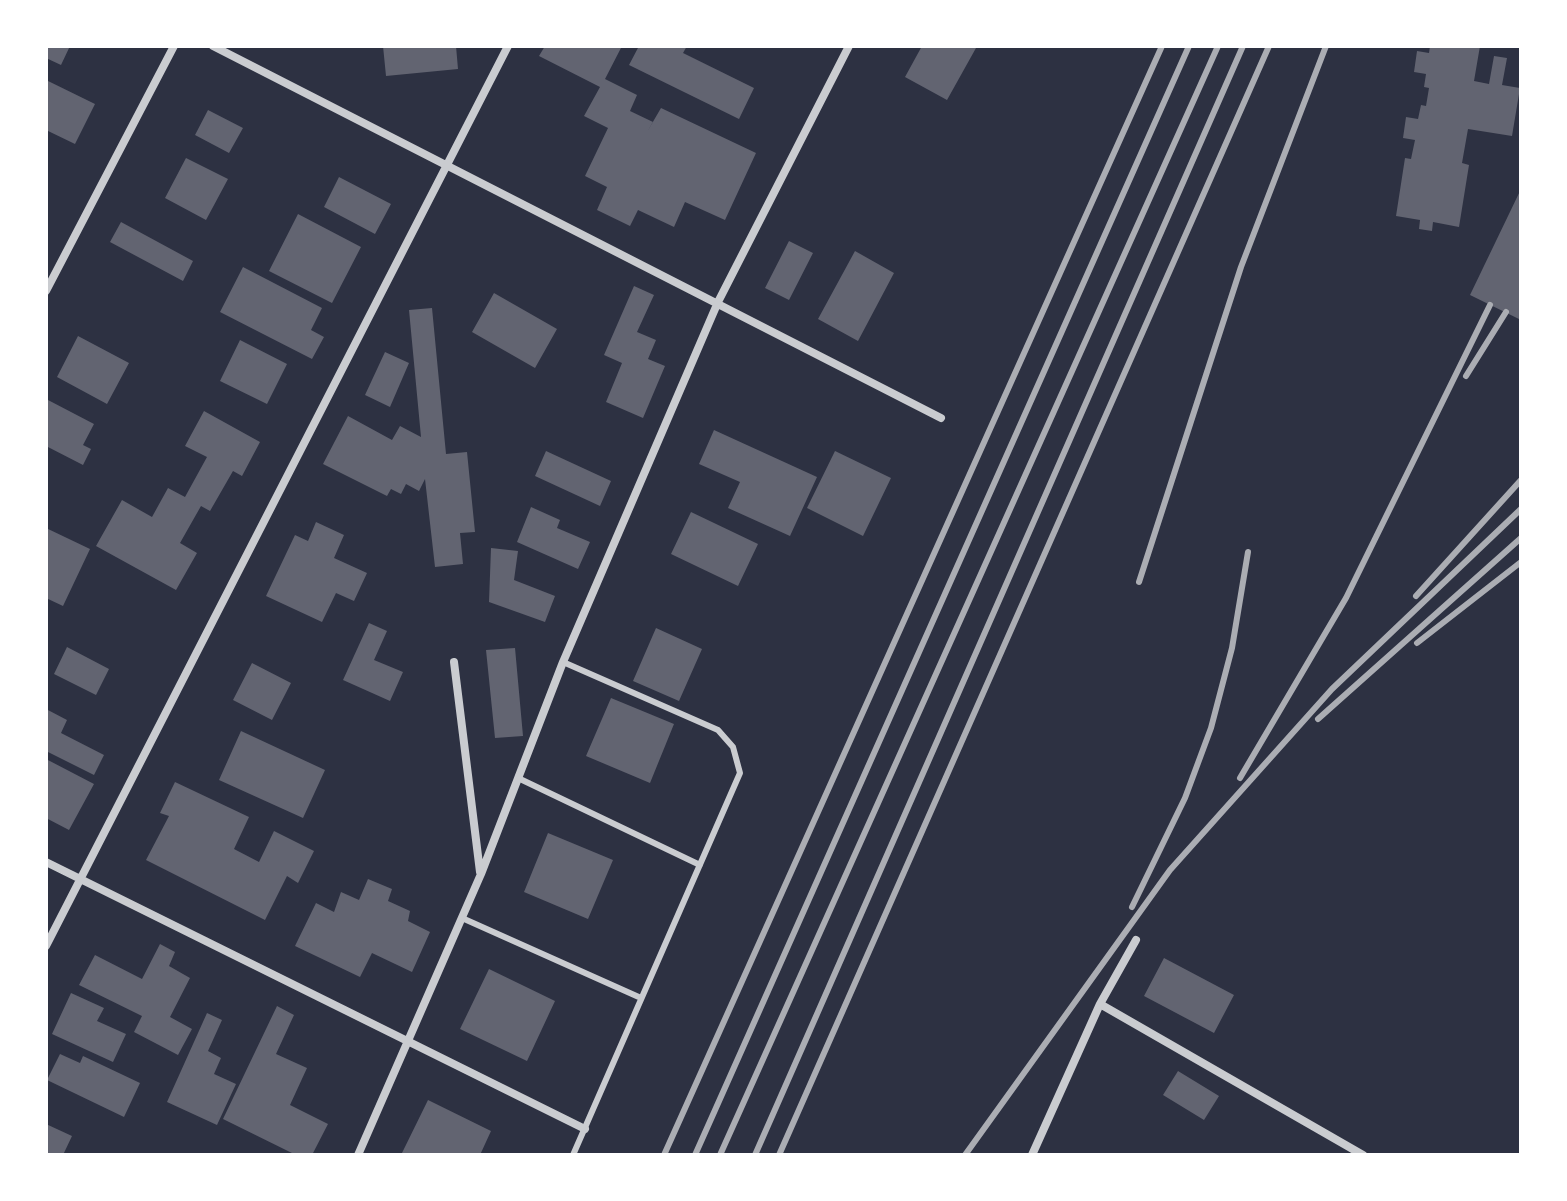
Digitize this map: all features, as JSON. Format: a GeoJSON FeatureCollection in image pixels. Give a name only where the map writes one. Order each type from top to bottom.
{"type":"FeatureCollection","features":[{"type":"Feature","properties":{"kind":"street"},"geometry":{"type":"LineString","coordinates":[[46,291],[174,46]]}},
{"type":"Feature","properties":{"kind":"street"},"geometry":{"type":"LineString","coordinates":[[213,46],[941,418]]}},
{"type":"Feature","properties":{"kind":"street"},"geometry":{"type":"LineString","coordinates":[[46,946],[508,46]]}},
{"type":"Feature","properties":{"kind":"street"},"geometry":{"type":"LineString","coordinates":[[358,1155],[481,874],[563,662],[718,302],[849,46]]}},
{"type":"Feature","properties":{"kind":"street"},"geometry":{"type":"LineString","coordinates":[[454,662],[481,874]]}},
{"type":"Feature","properties":{"kind":"street"},"geometry":{"type":"LineString","coordinates":[[46,862],[585,1129]]}},
{"type":"Feature","properties":{"kind":"street"},"geometry":{"type":"LineString","coordinates":[[1032,1155],[1100,1004],[1136,940]]}},
{"type":"Feature","properties":{"kind":"street"},"geometry":{"type":"LineString","coordinates":[[1100,1004],[1363,1155]]}},
{"type":"Feature","properties":{"kind":"lane"},"geometry":{"type":"LineString","coordinates":[[563,662],[718,730],[733,747],[740,773],[573,1155]]}},
{"type":"Feature","properties":{"kind":"lane"},"geometry":{"type":"LineString","coordinates":[[518,778],[700,865]]}},
{"type":"Feature","properties":{"kind":"lane"},"geometry":{"type":"LineString","coordinates":[[462,918],[641,998]]}},
{"type":"Feature","properties":{"kind":"building"},"geometry":{"type":"Polygon","coordinates":[[[46,46],[70,46],[61,65],[46,58],[46,46]]]}},
{"type":"Feature","properties":{"kind":"building"},"geometry":{"type":"Polygon","coordinates":[[[383,46],[456,46],[458,69],[386,76],[383,46]]]}},
{"type":"Feature","properties":{"kind":"building"},"geometry":{"type":"Polygon","coordinates":[[[545,46],[622,46],[605,79],[637,95],[630,111],[653,122],[661,108],[756,153],[725,220],[685,202],[674,227],[638,210],[630,226],[597,210],[607,187],[585,176],[608,128],[584,116],[600,87],[539,56],[545,46]]]}},
{"type":"Feature","properties":{"kind":"building"},"geometry":{"type":"Polygon","coordinates":[[[639,46],[687,46],[683,53],[754,88],[739,119],[629,65],[639,46]]]}},
{"type":"Feature","properties":{"kind":"building"},"geometry":{"type":"Polygon","coordinates":[[[922,46],[976,48],[947,100],[905,77],[922,46]]]}},
{"type":"Feature","properties":{"kind":"building"},"geometry":{"type":"Polygon","coordinates":[[[1430,46],[1480,46],[1474,81],[1489,84],[1494,56],[1507,58],[1502,85],[1520,88],[1512,136],[1468,129],[1462,163],[1469,165],[1459,227],[1433,222],[1432,231],[1419,229],[1420,220],[1396,216],[1405,158],[1411,159],[1415,140],[1403,138],[1406,117],[1418,119],[1421,105],[1426,106],[1429,88],[1424,87],[1426,74],[1414,72],[1417,51],[1429,53],[1430,46]]]}},
{"type":"Feature","properties":{"kind":"building"},"geometry":{"type":"Polygon","coordinates":[[[46,80],[95,104],[75,144],[46,130],[46,80]]]}},
{"type":"Feature","properties":{"kind":"building"},"geometry":{"type":"Polygon","coordinates":[[[208,110],[243,128],[229,153],[195,135],[208,110]]]}},
{"type":"Feature","properties":{"kind":"building"},"geometry":{"type":"Polygon","coordinates":[[[186,158],[228,179],[206,220],[165,198],[186,158]]]}},
{"type":"Feature","properties":{"kind":"building"},"geometry":{"type":"Polygon","coordinates":[[[339,177],[391,204],[375,234],[324,207],[339,177]]]}},
{"type":"Feature","properties":{"kind":"building"},"geometry":{"type":"Polygon","coordinates":[[[1521,189],[1521,320],[1470,295],[1521,189]]]}},
{"type":"Feature","properties":{"kind":"building"},"geometry":{"type":"Polygon","coordinates":[[[298,214],[361,247],[332,303],[269,271],[298,214]]]}},
{"type":"Feature","properties":{"kind":"building"},"geometry":{"type":"Polygon","coordinates":[[[121,222],[193,261],[183,281],[110,242],[121,222]]]}},
{"type":"Feature","properties":{"kind":"building"},"geometry":{"type":"Polygon","coordinates":[[[789,241],[813,253],[789,300],[765,288],[789,241]]]}},
{"type":"Feature","properties":{"kind":"building"},"geometry":{"type":"Polygon","coordinates":[[[855,251],[894,273],[858,341],[818,319],[855,251]]]}},
{"type":"Feature","properties":{"kind":"building"},"geometry":{"type":"Polygon","coordinates":[[[243,267],[322,308],[311,330],[324,337],[312,359],[220,312],[243,267]]]}},
{"type":"Feature","properties":{"kind":"building"},"geometry":{"type":"Polygon","coordinates":[[[634,286],[654,295],[637,332],[656,340],[648,359],[665,366],[643,418],[606,402],[622,363],[604,355],[634,286]]]}},
{"type":"Feature","properties":{"kind":"building"},"geometry":{"type":"Polygon","coordinates":[[[494,293],[557,329],[535,368],[472,332],[494,293]]]}},
{"type":"Feature","properties":{"kind":"building"},"geometry":{"type":"Polygon","coordinates":[[[432,308],[446,454],[467,452],[475,532],[460,533],[463,564],[435,567],[425,479],[419,491],[406,484],[401,494],[391,489],[387,496],[323,464],[348,416],[392,440],[400,426],[421,437],[409,310],[432,308]]]}},
{"type":"Feature","properties":{"kind":"building"},"geometry":{"type":"Polygon","coordinates":[[[78,336],[129,363],[107,404],[57,377],[78,336]]]}},
{"type":"Feature","properties":{"kind":"building"},"geometry":{"type":"Polygon","coordinates":[[[240,340],[287,364],[267,404],[220,381],[240,340]]]}},
{"type":"Feature","properties":{"kind":"building"},"geometry":{"type":"Polygon","coordinates":[[[385,352],[409,363],[390,407],[365,395],[385,352]]]}},
{"type":"Feature","properties":{"kind":"building"},"geometry":{"type":"Polygon","coordinates":[[[48,400],[94,424],[83,445],[91,449],[83,465],[46,446],[48,400]]]}},
{"type":"Feature","properties":{"kind":"building"},"geometry":{"type":"Polygon","coordinates":[[[204,411],[260,442],[242,476],[233,471],[210,511],[201,506],[180,543],[197,553],[176,590],[96,546],[122,500],[152,517],[168,488],[185,497],[207,457],[185,446],[204,411]]]}},
{"type":"Feature","properties":{"kind":"building"},"geometry":{"type":"Polygon","coordinates":[[[714,430],[817,477],[790,536],[728,508],[740,482],[699,464],[714,430]]]}},
{"type":"Feature","properties":{"kind":"building"},"geometry":{"type":"Polygon","coordinates":[[[546,451],[611,481],[600,506],[535,476],[546,451]]]}},
{"type":"Feature","properties":{"kind":"building"},"geometry":{"type":"Polygon","coordinates":[[[835,451],[891,478],[863,536],[807,508],[835,451]]]}},
{"type":"Feature","properties":{"kind":"building"},"geometry":{"type":"Polygon","coordinates":[[[531,507],[560,520],[557,528],[590,542],[578,569],[517,542],[531,507]]]}},
{"type":"Feature","properties":{"kind":"building"},"geometry":{"type":"Polygon","coordinates":[[[691,512],[758,544],[738,586],[671,554],[691,512]]]}},
{"type":"Feature","properties":{"kind":"building"},"geometry":{"type":"Polygon","coordinates":[[[316,522],[344,535],[334,558],[367,573],[354,601],[336,593],[322,622],[266,596],[295,535],[308,541],[316,522]]]}},
{"type":"Feature","properties":{"kind":"building"},"geometry":{"type":"Polygon","coordinates":[[[46,528],[90,549],[63,606],[46,598],[46,528]]]}},
{"type":"Feature","properties":{"kind":"building"},"geometry":{"type":"Polygon","coordinates":[[[491,548],[518,551],[514,580],[555,596],[545,622],[489,602],[491,548]]]}},
{"type":"Feature","properties":{"kind":"building"},"geometry":{"type":"Polygon","coordinates":[[[369,623],[387,631],[374,660],[403,672],[390,701],[343,680],[369,623]]]}},
{"type":"Feature","properties":{"kind":"building"},"geometry":{"type":"Polygon","coordinates":[[[656,628],[702,649],[679,701],[633,681],[656,628]]]}},
{"type":"Feature","properties":{"kind":"building"},"geometry":{"type":"Polygon","coordinates":[[[67,647],[109,669],[96,695],[54,674],[67,647]]]}},
{"type":"Feature","properties":{"kind":"building"},"geometry":{"type":"Polygon","coordinates":[[[515,648],[523,736],[495,738],[486,650],[515,648]]]}},
{"type":"Feature","properties":{"kind":"building"},"geometry":{"type":"Polygon","coordinates":[[[252,663],[291,683],[272,720],[233,700],[252,663]]]}},
{"type":"Feature","properties":{"kind":"building"},"geometry":{"type":"Polygon","coordinates":[[[611,698],[674,724],[650,783],[586,756],[611,698]]]}},
{"type":"Feature","properties":{"kind":"building"},"geometry":{"type":"Polygon","coordinates":[[[46,709],[67,720],[61,733],[104,755],[94,775],[46,751],[46,709]]]}},
{"type":"Feature","properties":{"kind":"building"},"geometry":{"type":"Polygon","coordinates":[[[241,731],[325,770],[303,818],[219,780],[241,731]]]}},
{"type":"Feature","properties":{"kind":"building"},"geometry":{"type":"Polygon","coordinates":[[[46,759],[94,784],[69,830],[46,818],[46,759]]]}},
{"type":"Feature","properties":{"kind":"building"},"geometry":{"type":"Polygon","coordinates":[[[175,782],[249,817],[234,849],[259,862],[274,831],[314,851],[298,883],[287,876],[265,920],[146,860],[169,816],[160,813],[175,782]]]}},
{"type":"Feature","properties":{"kind":"building"},"geometry":{"type":"Polygon","coordinates":[[[548,833],[613,860],[588,919],[524,892],[548,833]]]}},
{"type":"Feature","properties":{"kind":"building"},"geometry":{"type":"Polygon","coordinates":[[[368,879],[392,889],[388,901],[410,911],[408,921],[430,932],[412,972],[372,953],[360,977],[295,946],[316,903],[334,912],[341,892],[359,900],[368,879]]]}},
{"type":"Feature","properties":{"kind":"building"},"geometry":{"type":"Polygon","coordinates":[[[160,944],[175,952],[169,966],[190,978],[170,1017],[192,1029],[178,1055],[134,1032],[142,1016],[79,985],[95,955],[142,979],[160,944]]]}},
{"type":"Feature","properties":{"kind":"building"},"geometry":{"type":"Polygon","coordinates":[[[1164,958],[1234,995],[1214,1033],[1144,996],[1164,958]]]}},
{"type":"Feature","properties":{"kind":"building"},"geometry":{"type":"Polygon","coordinates":[[[489,969],[555,1001],[527,1061],[460,1029],[489,969]]]}},
{"type":"Feature","properties":{"kind":"building"},"geometry":{"type":"Polygon","coordinates":[[[71,993],[104,1008],[97,1021],[126,1034],[113,1062],[52,1034],[71,993]]]}},
{"type":"Feature","properties":{"kind":"building"},"geometry":{"type":"Polygon","coordinates":[[[277,1006],[294,1015],[276,1054],[307,1068],[290,1105],[328,1124],[312,1155],[296,1155],[223,1119],[277,1006]]]}},
{"type":"Feature","properties":{"kind":"building"},"geometry":{"type":"Polygon","coordinates":[[[207,1013],[222,1020],[208,1051],[221,1058],[214,1074],[236,1084],[217,1125],[167,1102],[207,1013]]]}},
{"type":"Feature","properties":{"kind":"building"},"geometry":{"type":"Polygon","coordinates":[[[60,1054],[80,1063],[83,1056],[140,1083],[124,1117],[47,1080],[60,1054]]]}},
{"type":"Feature","properties":{"kind":"building"},"geometry":{"type":"Polygon","coordinates":[[[1178,1071],[1219,1096],[1204,1120],[1163,1095],[1178,1071]]]}},
{"type":"Feature","properties":{"kind":"building"},"geometry":{"type":"Polygon","coordinates":[[[428,1100],[491,1131],[480,1155],[401,1155],[428,1100]]]}},
{"type":"Feature","properties":{"kind":"building"},"geometry":{"type":"Polygon","coordinates":[[[46,1124],[72,1136],[63,1155],[46,1155],[46,1124]]]}},
{"type":"Feature","properties":{"kind":"railway"},"geometry":{"type":"LineString","coordinates":[[664,1155],[1162,46]]}},
{"type":"Feature","properties":{"kind":"railway"},"geometry":{"type":"LineString","coordinates":[[695,1155],[1189,46]]}},
{"type":"Feature","properties":{"kind":"railway"},"geometry":{"type":"LineString","coordinates":[[720,1155],[1218,46]]}},
{"type":"Feature","properties":{"kind":"railway"},"geometry":{"type":"LineString","coordinates":[[755,1155],[1243,46]]}},
{"type":"Feature","properties":{"kind":"railway"},"geometry":{"type":"LineString","coordinates":[[779,1155],[1269,46]]}},
{"type":"Feature","properties":{"kind":"railway"},"geometry":{"type":"LineString","coordinates":[[1139,582],[1241,267],[1326,46]]}},
{"type":"Feature","properties":{"kind":"railway"},"geometry":{"type":"LineString","coordinates":[[1240,778],[1346,598],[1490,305]]}},
{"type":"Feature","properties":{"kind":"railway"},"geometry":{"type":"LineString","coordinates":[[1466,376],[1506,312]]}},
{"type":"Feature","properties":{"kind":"railway"},"geometry":{"type":"LineString","coordinates":[[1416,596],[1521,480]]}},
{"type":"Feature","properties":{"kind":"railway"},"geometry":{"type":"LineString","coordinates":[[965,1155],[1170,870],[1332,689],[1521,509]]}},
{"type":"Feature","properties":{"kind":"railway"},"geometry":{"type":"LineString","coordinates":[[1318,719],[1521,538]]}},
{"type":"Feature","properties":{"kind":"railway"},"geometry":{"type":"LineString","coordinates":[[1132,907],[1185,798],[1211,728],[1232,648],[1248,552]]}},
{"type":"Feature","properties":{"kind":"railway"},"geometry":{"type":"LineString","coordinates":[[1417,643],[1521,562]]}}]}
